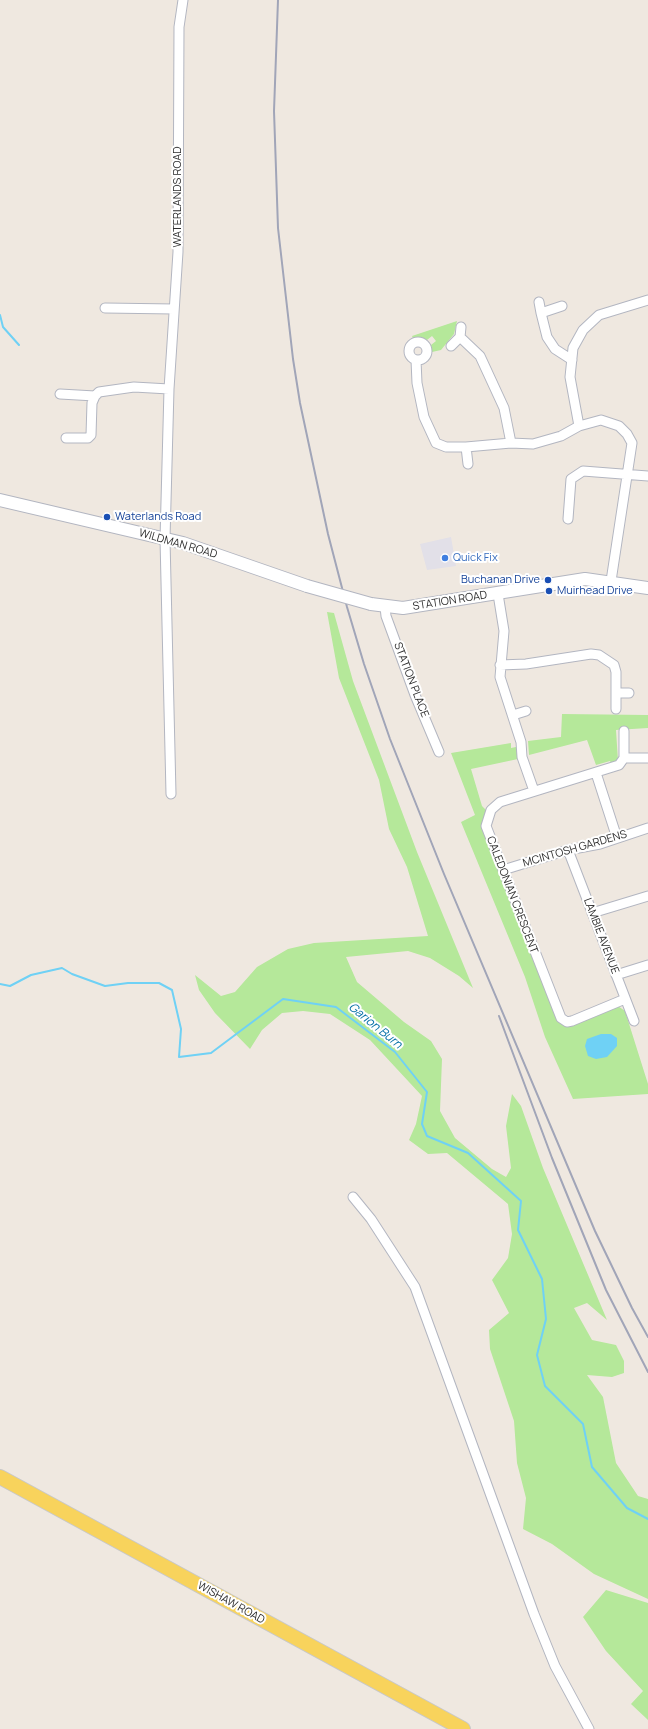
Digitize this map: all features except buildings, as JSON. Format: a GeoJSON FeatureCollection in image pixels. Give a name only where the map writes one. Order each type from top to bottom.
{"type":"FeatureCollection","features":[{"type":"Feature","properties":{"kind":"main road","name":"WILDMAN ROAD"},"geometry":{"type":"LineString","coordinates":[[0,500],[206,550],[307,586],[371,604]]}},
{"type":"Feature","properties":{"kind":"main road","name":"STATION ROAD"},"geometry":{"type":"LineString","coordinates":[[371,604],[385,607],[403,608],[498,594],[573,580],[612,581],[648,588]]}},
{"type":"Feature","properties":{"kind":"main road","name":"WISHAW ROAD"},"geometry":{"type":"LineString","coordinates":[[0,1477],[463,1729]]}},
{"type":"Feature","properties":{"kind":"street","name":"WATERLANDS ROAD"},"geometry":{"type":"LineString","coordinates":[[171,794],[165,539],[169,390],[178,252],[179,27],[183,0]]}},
{"type":"Feature","properties":{"kind":"street"},"geometry":{"type":"LineString","coordinates":[[579,426],[570,377],[573,348],[584,330],[599,316],[648,300]]}},
{"type":"Feature","properties":{"kind":"street"},"geometry":{"type":"LineString","coordinates":[[539,302],[547,337],[555,349],[572,360]]}},
{"type":"Feature","properties":{"kind":"street"},"geometry":{"type":"LineString","coordinates":[[542,313],[562,306]]}},
{"type":"Feature","properties":{"kind":"street"},"geometry":{"type":"LineString","coordinates":[[105,308],[174,309]]}},
{"type":"Feature","properties":{"kind":"street"},"geometry":{"type":"LineString","coordinates":[[451,346],[460,337],[461,327]]}},
{"type":"Feature","properties":{"kind":"street"},"geometry":{"type":"LineString","coordinates":[[460,337],[480,356],[504,408],[511,443]]}},
{"type":"Feature","properties":{"kind":"street"},"geometry":{"type":"LineString","coordinates":[[416,360],[417,383],[424,417],[436,443],[446,447],[466,447],[511,443],[533,444],[560,436],[579,426],[601,420],[618,426],[627,434],[632,443],[629,474],[612,581]]}},
{"type":"Feature","properties":{"kind":"street"},"geometry":{"type":"LineString","coordinates":[[66,438],[88,438],[91,435],[92,403],[95,396],[99,392],[134,388],[169,390]]}},
{"type":"Feature","properties":{"kind":"street"},"geometry":{"type":"LineString","coordinates":[[60,394],[95,396]]}},
{"type":"Feature","properties":{"kind":"street"},"geometry":{"type":"LineString","coordinates":[[466,447],[468,464]]}},
{"type":"Feature","properties":{"kind":"street"},"geometry":{"type":"LineString","coordinates":[[568,519],[571,479],[584,471],[648,476]]}},
{"type":"Feature","properties":{"kind":"street"},"geometry":{"type":"LineString","coordinates":[[498,594],[504,631],[500,677],[521,742],[522,757],[534,792]]}},
{"type":"Feature","properties":{"kind":"street","name":"STATION PLACE"},"geometry":{"type":"LineString","coordinates":[[385,607],[386,616],[415,695],[439,752]]}},
{"type":"Feature","properties":{"kind":"street"},"geometry":{"type":"LineString","coordinates":[[500,665],[540,662],[591,654],[599,655],[614,665],[616,709]]}},
{"type":"Feature","properties":{"kind":"street"},"geometry":{"type":"LineString","coordinates":[[616,693],[629,693]]}},
{"type":"Feature","properties":{"kind":"street"},"geometry":{"type":"LineString","coordinates":[[513,715],[526,711]]}},
{"type":"Feature","properties":{"kind":"street"},"geometry":{"type":"LineString","coordinates":[[624,731],[624,758],[648,758]]}},
{"type":"Feature","properties":{"kind":"street","name":"CALEDONIAN CRESCENT"},"geometry":{"type":"LineString","coordinates":[[624,758],[619,765],[500,802],[495,805],[486,821],[487,830],[561,1018],[567,1022],[572,1021],[625,999]]}},
{"type":"Feature","properties":{"kind":"street"},"geometry":{"type":"LineString","coordinates":[[596,773],[617,838]]}},
{"type":"Feature","properties":{"kind":"street","name":"MCINTOSH GARDENS"},"geometry":{"type":"LineString","coordinates":[[503,870],[568,850],[600,844],[648,828]]}},
{"type":"Feature","properties":{"kind":"street","name":"LAMBIE AVENUE"},"geometry":{"type":"LineString","coordinates":[[568,850],[634,1021]]}},
{"type":"Feature","properties":{"kind":"street"},"geometry":{"type":"LineString","coordinates":[[592,913],[648,896]]}},
{"type":"Feature","properties":{"kind":"street"},"geometry":{"type":"LineString","coordinates":[[616,975],[648,965]]}},
{"type":"Feature","properties":{"kind":"street"},"geometry":{"type":"LineString","coordinates":[[353,1197],[371,1219],[415,1287],[515,1562],[555,1666],[589,1729]]}},
{"type":"Feature","properties":{"kind":"shaded area"},"geometry":{"type":"Polygon","coordinates":[[[451,537],[456,566],[427,570],[420,544],[451,537]]]}},
{"type":"Feature","properties":{"kind":"green space"},"geometry":{"type":"Polygon","coordinates":[[[457,321],[454,334],[441,350],[432,352],[431,345],[436,341],[432,336],[427,340],[421,337],[413,338],[412,336],[457,321]]]}},
{"type":"Feature","properties":{"kind":"green space"},"geometry":{"type":"Polygon","coordinates":[[[327,612],[334,613],[353,681],[417,852],[473,988],[459,976],[430,958],[408,951],[346,957],[357,982],[404,1022],[431,1041],[442,1059],[440,1111],[455,1138],[492,1169],[506,1177],[511,1168],[506,1126],[512,1094],[521,1106],[543,1168],[607,1320],[587,1303],[574,1308],[592,1340],[616,1345],[624,1361],[624,1373],[612,1377],[587,1375],[603,1397],[616,1463],[638,1496],[648,1499],[648,1599],[594,1574],[552,1544],[523,1529],[526,1498],[517,1463],[514,1421],[490,1349],[489,1330],[509,1313],[492,1280],[508,1258],[512,1234],[508,1204],[447,1153],[428,1154],[409,1140],[416,1124],[422,1096],[370,1040],[330,1014],[303,1011],[282,1013],[262,1030],[250,1049],[215,1013],[199,990],[195,975],[221,996],[235,992],[257,967],[288,949],[314,943],[428,936],[407,867],[389,829],[379,780],[339,678],[327,612]]]}},
{"type":"Feature","properties":{"kind":"green space"},"geometry":{"type":"Polygon","coordinates":[[[562,714],[648,715],[648,728],[616,730],[618,761],[611,763],[610,761],[596,765],[587,740],[529,755],[528,741],[561,737],[562,714]]]}},
{"type":"Feature","properties":{"kind":"green space"},"geometry":{"type":"Polygon","coordinates":[[[511,743],[511,748],[516,747],[518,759],[471,769],[482,806],[487,811],[485,815],[558,1021],[564,1025],[618,1006],[625,1011],[648,1084],[648,1094],[573,1099],[545,1037],[525,977],[461,822],[475,815],[451,753],[511,743]]]}},
{"type":"Feature","properties":{"kind":"green space"},"geometry":{"type":"Polygon","coordinates":[[[606,1590],[648,1603],[648,1720],[631,1704],[643,1691],[606,1651],[583,1617],[606,1590]]]}},
{"type":"Feature","properties":{"kind":"water"},"geometry":{"type":"Polygon","coordinates":[[[601,1034],[611,1034],[617,1038],[617,1046],[607,1057],[596,1059],[588,1056],[585,1046],[587,1039],[601,1034]]]}},
{"type":"Feature","properties":{"kind":"waterway"},"geometry":{"type":"LineString","coordinates":[[0,315],[3,327],[19,345]]}},
{"type":"Feature","properties":{"kind":"waterway","name":"Garion Burn"},"geometry":{"type":"LineString","coordinates":[[0,984],[10,986],[31,975],[62,968],[72,974],[105,986],[128,983],[159,983],[172,990],[181,1029],[179,1057],[211,1053],[283,999],[336,1007],[395,1052],[427,1092],[422,1124],[427,1136],[468,1153],[521,1201],[518,1230],[542,1279],[546,1319],[537,1355],[545,1386],[583,1424],[592,1467],[627,1508],[648,1519]]}},
{"type":"Feature","properties":{"kind":"railway"},"geometry":{"type":"LineString","coordinates":[[278,0],[274,111],[278,228],[293,359],[300,403],[328,534],[347,607],[364,664],[390,739],[444,874],[595,1231],[632,1308],[648,1337]]}},
{"type":"Feature","properties":{"kind":"railway"},"geometry":{"type":"LineString","coordinates":[[499,1016],[552,1158],[606,1290],[648,1372]]}},
{"type":"Feature","properties":{"kind":"place","name":"Waterlands Road"},"geometry":{"type":"Point","coordinates":[107,517]}},
{"type":"Feature","properties":{"kind":"place","name":"Quick Fix"},"geometry":{"type":"Point","coordinates":[445,558]}},
{"type":"Feature","properties":{"kind":"place","name":"Buchanan Drive"},"geometry":{"type":"Point","coordinates":[548,580]}},
{"type":"Feature","properties":{"kind":"place","name":"Muirhead Drive"},"geometry":{"type":"Point","coordinates":[549,591]}}]}
